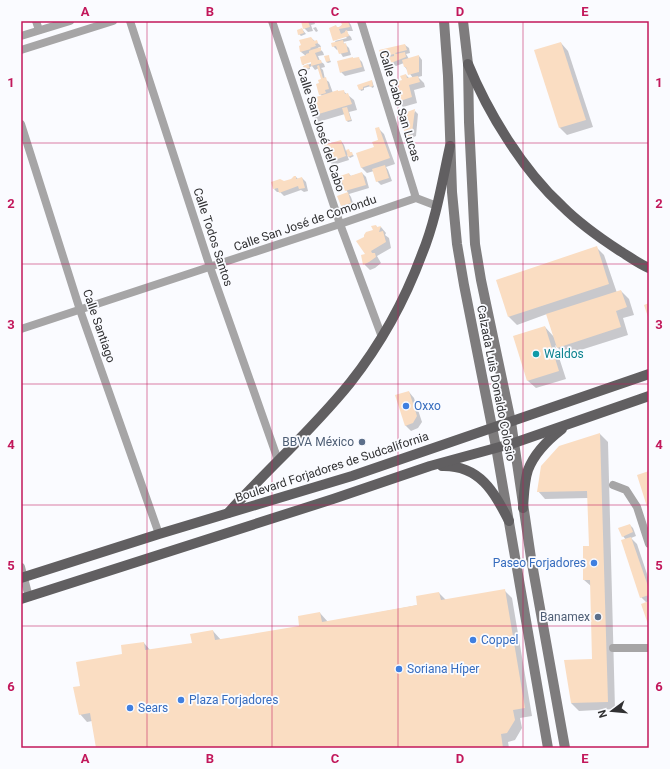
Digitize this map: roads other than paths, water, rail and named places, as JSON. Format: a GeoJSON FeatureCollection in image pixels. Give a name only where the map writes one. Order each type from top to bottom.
{"type":"FeatureCollection","features":[{"type":"Feature","properties":{"kind":"main road","name":"Calzada Luis Donaldo Colosio"},"geometry":{"type":"LineString","coordinates":[[444,21],[448,76],[452,192],[457,244],[496,447],[548,748]]}},
{"type":"Feature","properties":{"kind":"main road","name":"Calzada Luis Donaldo Colosio"},"geometry":{"type":"LineString","coordinates":[[463,21],[468,64],[469,122],[475,244],[481,280],[512,422],[523,508],[536,591],[565,748]]}},
{"type":"Feature","properties":{"kind":"main road"},"geometry":{"type":"LineString","coordinates":[[468,64],[498,124],[528,167],[544,186],[562,206],[605,241],[649,268]]}},
{"type":"Feature","properties":{"kind":"main road"},"geometry":{"type":"LineString","coordinates":[[228,514],[333,404],[351,382],[382,337],[402,300],[422,254],[437,206],[450,146]]}},
{"type":"Feature","properties":{"kind":"main road","name":"Boulevard Forjadores de Sudcalifornia"},"geometry":{"type":"LineString","coordinates":[[22,574],[352,476],[649,374]]}},
{"type":"Feature","properties":{"kind":"main road"},"geometry":{"type":"LineString","coordinates":[[25,598],[333,499],[430,466],[514,443],[649,396]]}},
{"type":"Feature","properties":{"kind":"main road"},"geometry":{"type":"LineString","coordinates":[[523,508],[526,480],[533,461],[549,439],[570,423]]}},
{"type":"Feature","properties":{"kind":"main road"},"geometry":{"type":"LineString","coordinates":[[430,466],[452,466],[470,471],[484,481],[498,499],[509,521]]}},
{"type":"Feature","properties":{"kind":"main road"},"geometry":{"type":"LineString","coordinates":[[333,499],[326,494],[327,489],[352,476]]}},
{"type":"Feature","properties":{"kind":"main road"},"geometry":{"type":"LineString","coordinates":[[251,506],[278,507],[280,512],[278,516]]}},
{"type":"Feature","properties":{"kind":"main road"},"geometry":{"type":"LineString","coordinates":[[517,574],[527,576],[536,591]]}},
{"type":"Feature","properties":{"kind":"street"},"geometry":{"type":"LineString","coordinates":[[36,21],[39,30]]}},
{"type":"Feature","properties":{"kind":"street"},"geometry":{"type":"LineString","coordinates":[[21,36],[70,21]]}},
{"type":"Feature","properties":{"kind":"street"},"geometry":{"type":"LineString","coordinates":[[21,50],[113,21]]}},
{"type":"Feature","properties":{"kind":"street","name":"Calle Todos Santos"},"geometry":{"type":"LineString","coordinates":[[130,21],[210,267],[278,460]]}},
{"type":"Feature","properties":{"kind":"street","name":"Calle San José del Cabo"},"geometry":{"type":"LineString","coordinates":[[272,21],[340,224],[382,337]]}},
{"type":"Feature","properties":{"kind":"street","name":"Calle Cabo San Lucas"},"geometry":{"type":"LineString","coordinates":[[361,21],[416,198]]}},
{"type":"Feature","properties":{"kind":"street","name":"Calle Santiago"},"geometry":{"type":"LineString","coordinates":[[21,124],[80,310],[158,534]]}},
{"type":"Feature","properties":{"kind":"street"},"geometry":{"type":"LineString","coordinates":[[416,198],[437,206]]}},
{"type":"Feature","properties":{"kind":"street","name":"Calle San José de Comondu"},"geometry":{"type":"LineString","coordinates":[[21,329],[416,198]]}},
{"type":"Feature","properties":{"kind":"street"},"geometry":{"type":"LineString","coordinates":[[612,485],[626,490],[637,506],[649,544]]}},
{"type":"Feature","properties":{"kind":"street"},"geometry":{"type":"LineString","coordinates":[[22,574],[25,598]]}},
{"type":"Feature","properties":{"kind":"street"},"geometry":{"type":"LineString","coordinates":[[613,648],[649,648]]}},
{"type":"Feature","properties":{"kind":"place","name":"Waldos"},"geometry":{"type":"Point","coordinates":[536,354]}},
{"type":"Feature","properties":{"kind":"place","name":"Oxxo"},"geometry":{"type":"Point","coordinates":[406,406]}},
{"type":"Feature","properties":{"kind":"place","name":"BBVA México"},"geometry":{"type":"Point","coordinates":[362,442]}},
{"type":"Feature","properties":{"kind":"place","name":"Paseo Forjadores"},"geometry":{"type":"Point","coordinates":[594,563]}},
{"type":"Feature","properties":{"kind":"place","name":"Banamex"},"geometry":{"type":"Point","coordinates":[598,617]}},
{"type":"Feature","properties":{"kind":"place","name":"Coppel"},"geometry":{"type":"Point","coordinates":[473,640]}},
{"type":"Feature","properties":{"kind":"place","name":"Soriana Híper"},"geometry":{"type":"Point","coordinates":[399,669]}},
{"type":"Feature","properties":{"kind":"place","name":"Plaza Forjadores"},"geometry":{"type":"Point","coordinates":[181,700]}},
{"type":"Feature","properties":{"kind":"place","name":"Sears"},"geometry":{"type":"Point","coordinates":[130,708]}}]}
